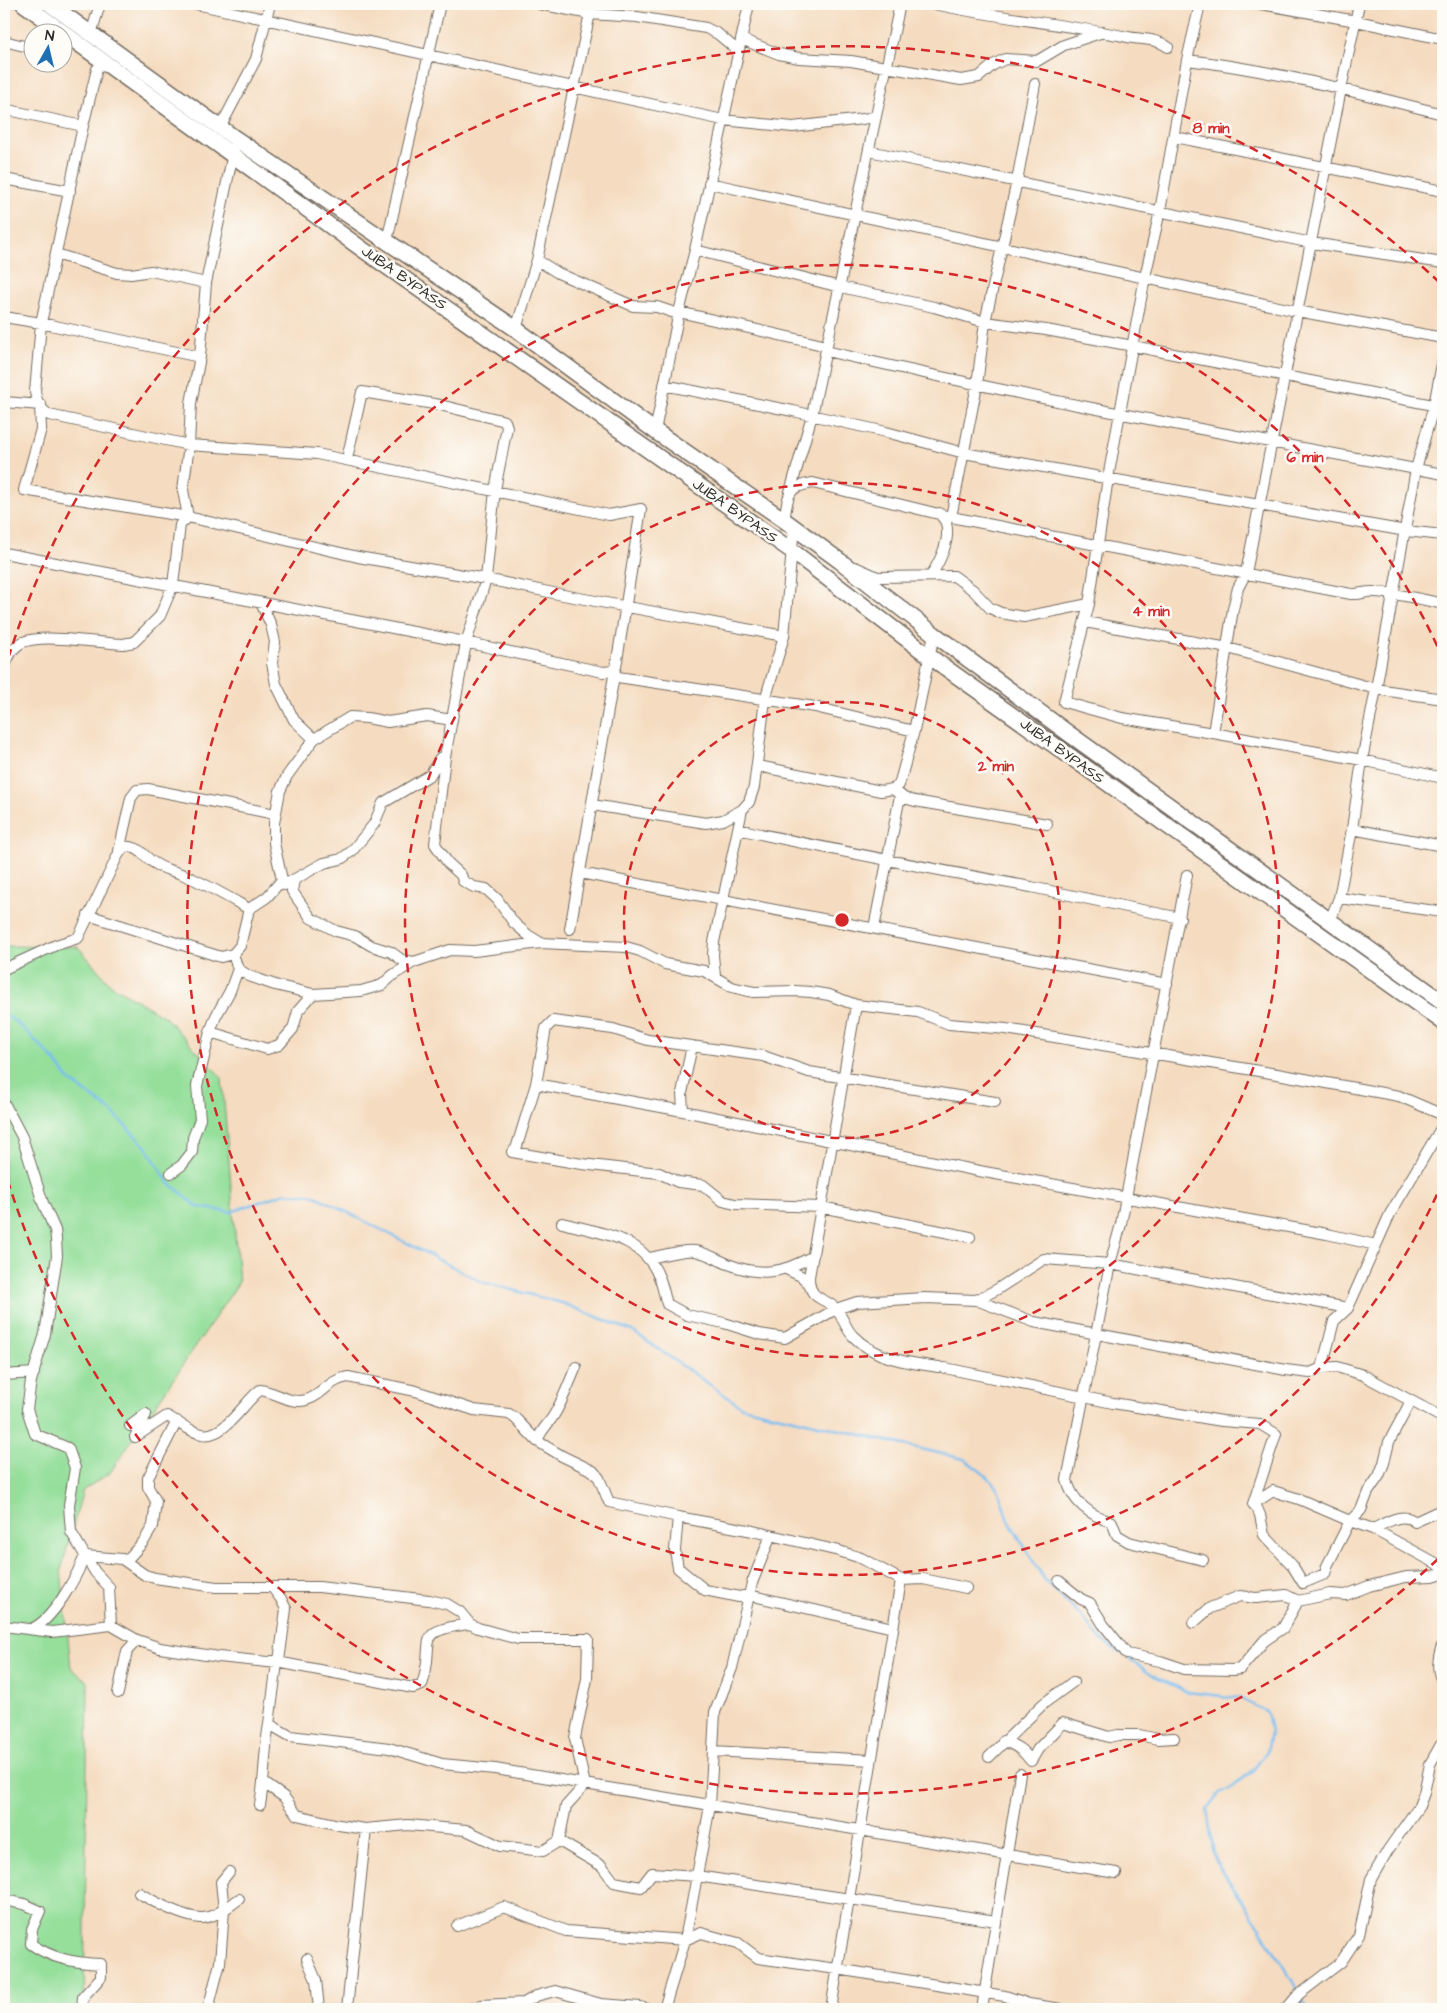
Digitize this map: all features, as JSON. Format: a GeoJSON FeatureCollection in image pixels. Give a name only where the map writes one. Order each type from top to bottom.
{"type":"FeatureCollection","features":[{"type":"Feature","properties":{"kind":"main road","name":"JUBA BYPASS"},"geometry":{"type":"LineString","coordinates":[[24,4],[362,249],[792,551],[929,656],[1443,1022]]}},
{"type":"Feature","properties":{"kind":"main road","name":"JUBA BYPASS"},"geometry":{"type":"LineString","coordinates":[[50,4],[236,140],[516,329],[655,431],[789,524],[934,634],[1202,830],[1443,1002]]}},
{"type":"Feature","properties":{"kind":"street"},"geometry":{"type":"LineString","coordinates":[[91,34],[100,4]]}},
{"type":"Feature","properties":{"kind":"street"},"geometry":{"type":"LineString","coordinates":[[196,4],[723,120],[793,127],[876,116]]}},
{"type":"Feature","properties":{"kind":"street"},"geometry":{"type":"LineString","coordinates":[[220,128],[256,59],[270,4]]}},
{"type":"Feature","properties":{"kind":"street"},"geometry":{"type":"LineString","coordinates":[[388,241],[427,55],[440,4]]}},
{"type":"Feature","properties":{"kind":"street"},"geometry":{"type":"LineString","coordinates":[[539,4],[591,9],[706,28],[718,34],[738,51]]}},
{"type":"Feature","properties":{"kind":"street"},"geometry":{"type":"LineString","coordinates":[[655,431],[679,313],[695,250],[749,4]]}},
{"type":"Feature","properties":{"kind":"street"},"geometry":{"type":"LineString","coordinates":[[592,805],[706,823],[723,820],[742,810],[750,802],[758,766],[765,700],[784,636],[792,551],[789,524],[789,493],[812,415],[900,4]]}},
{"type":"Feature","properties":{"kind":"street"},"geometry":{"type":"LineString","coordinates":[[934,4],[980,14],[1103,32],[1136,39],[1156,40],[1168,47]]}},
{"type":"Feature","properties":{"kind":"street"},"geometry":{"type":"LineString","coordinates":[[1200,4],[1187,60],[1175,137],[1145,277],[1134,346],[1108,478],[1089,604],[1064,702],[1122,718],[1362,760],[1443,778]]}},
{"type":"Feature","properties":{"kind":"street"},"geometry":{"type":"LineString","coordinates":[[1261,4],[1356,21],[1443,40]]}},
{"type":"Feature","properties":{"kind":"street"},"geometry":{"type":"LineString","coordinates":[[1213,733],[1238,588],[1246,573],[1312,243],[1325,167],[1359,4]]}},
{"type":"Feature","properties":{"kind":"street"},"geometry":{"type":"LineString","coordinates":[[516,329],[537,260],[591,9]]}},
{"type":"Feature","properties":{"kind":"street"},"geometry":{"type":"LineString","coordinates":[[741,39],[779,54],[793,57],[851,61],[961,80],[979,77],[993,65],[1006,59],[1037,61],[1064,45],[1103,32]]}},
{"type":"Feature","properties":{"kind":"street"},"geometry":{"type":"LineString","coordinates":[[4,41],[22,46]]}},
{"type":"Feature","properties":{"kind":"street"},"geometry":{"type":"LineString","coordinates":[[1187,60],[1252,70],[1443,114]]}},
{"type":"Feature","properties":{"kind":"street"},"geometry":{"type":"LineString","coordinates":[[97,69],[41,323],[35,392],[36,402],[49,415],[189,445],[317,454],[347,459],[609,515],[641,509],[617,672],[570,930]]}},
{"type":"Feature","properties":{"kind":"street"},"geometry":{"type":"LineString","coordinates":[[952,516],[977,385],[985,322],[1017,181],[1035,84]]}},
{"type":"Feature","properties":{"kind":"street"},"geometry":{"type":"LineString","coordinates":[[4,109],[83,126]]}},
{"type":"Feature","properties":{"kind":"street"},"geometry":{"type":"LineString","coordinates":[[1175,137],[1443,191]]}},
{"type":"Feature","properties":{"kind":"street"},"geometry":{"type":"LineString","coordinates":[[188,517],[183,490],[189,445],[191,403],[200,356],[206,283],[236,140]]}},
{"type":"Feature","properties":{"kind":"street"},"geometry":{"type":"LineString","coordinates":[[869,151],[1312,243],[1443,263]]}},
{"type":"Feature","properties":{"kind":"street"},"geometry":{"type":"LineString","coordinates":[[4,178],[70,191]]}},
{"type":"Feature","properties":{"kind":"street"},"geometry":{"type":"LineString","coordinates":[[709,183],[1297,311],[1443,338]]}},
{"type":"Feature","properties":{"kind":"street"},"geometry":{"type":"LineString","coordinates":[[695,250],[840,287],[934,307],[985,322],[1046,330],[1134,346],[1439,406]]}},
{"type":"Feature","properties":{"kind":"street"},"geometry":{"type":"LineString","coordinates":[[56,254],[117,272],[131,274],[151,271],[206,283]]}},
{"type":"Feature","properties":{"kind":"street"},"geometry":{"type":"LineString","coordinates":[[537,260],[558,273],[633,306],[656,307],[977,385],[1120,415],[1443,474]]}},
{"type":"Feature","properties":{"kind":"street"},"geometry":{"type":"LineString","coordinates":[[4,317],[200,356]]}},
{"type":"Feature","properties":{"kind":"street"},"geometry":{"type":"LineString","coordinates":[[1330,920],[1340,898],[1362,760],[1416,469],[1439,406],[1443,359]]}},
{"type":"Feature","properties":{"kind":"street"},"geometry":{"type":"LineString","coordinates":[[664,385],[812,415],[964,453],[1443,535]]}},
{"type":"Feature","properties":{"kind":"street"},"geometry":{"type":"LineString","coordinates":[[35,392],[41,405],[41,429],[24,490],[188,517],[358,557],[486,579],[784,636]]}},
{"type":"Feature","properties":{"kind":"street"},"geometry":{"type":"LineString","coordinates":[[347,459],[362,392],[440,405],[505,420],[507,427],[495,490],[486,579],[466,643],[445,757],[435,844],[448,863],[461,875],[463,881],[474,887],[486,888],[514,922],[528,935],[541,943]]}},
{"type":"Feature","properties":{"kind":"street"},"geometry":{"type":"LineString","coordinates":[[4,402],[41,405]]}},
{"type":"Feature","properties":{"kind":"street"},"geometry":{"type":"LineString","coordinates":[[789,493],[798,485],[813,483],[939,514],[1357,595],[1373,592],[1393,593],[1443,604]]}},
{"type":"Feature","properties":{"kind":"street"},"geometry":{"type":"LineString","coordinates":[[931,576],[942,557],[946,535],[946,522],[939,514]]}},
{"type":"Feature","properties":{"kind":"street"},"geometry":{"type":"LineString","coordinates":[[4,669],[7,658],[19,644],[34,638],[123,644],[134,642],[160,616],[173,585],[180,525],[188,517]]}},
{"type":"Feature","properties":{"kind":"street"},"geometry":{"type":"LineString","coordinates":[[4,553],[466,643],[603,672],[613,671],[765,700],[814,707],[914,731]]}},
{"type":"Feature","properties":{"kind":"street"},"geometry":{"type":"LineString","coordinates":[[840,561],[878,577],[954,576],[973,590],[990,608],[1001,613],[1024,617],[1089,604]]}},
{"type":"Feature","properties":{"kind":"street"},"geometry":{"type":"LineString","coordinates":[[261,603],[271,625],[275,642],[272,663],[276,684],[294,720],[314,739]]}},
{"type":"Feature","properties":{"kind":"street"},"geometry":{"type":"LineString","coordinates":[[1085,622],[1228,648],[1376,689],[1443,699]]}},
{"type":"Feature","properties":{"kind":"street"},"geometry":{"type":"LineString","coordinates":[[874,928],[888,860],[896,793],[902,778],[914,731],[934,634]]}},
{"type":"Feature","properties":{"kind":"street"},"geometry":{"type":"LineString","coordinates":[[445,757],[440,758],[430,775],[383,803],[374,824],[352,851],[341,859],[324,863],[284,885],[274,843],[274,814],[280,791],[287,776],[314,739],[350,717],[388,722],[427,716],[452,720]]}},
{"type":"Feature","properties":{"kind":"street"},"geometry":{"type":"LineString","coordinates":[[758,766],[896,793],[915,801],[1047,824]]}},
{"type":"Feature","properties":{"kind":"street"},"geometry":{"type":"LineString","coordinates":[[118,855],[131,798],[137,790],[148,789],[274,814]]}},
{"type":"Feature","properties":{"kind":"street"},"geometry":{"type":"LineString","coordinates":[[715,976],[713,955],[742,810]]}},
{"type":"Feature","properties":{"kind":"street"},"geometry":{"type":"LineString","coordinates":[[738,829],[1180,918]]}},
{"type":"Feature","properties":{"kind":"street"},"geometry":{"type":"LineString","coordinates":[[1352,829],[1443,846]]}},
{"type":"Feature","properties":{"kind":"street"},"geometry":{"type":"LineString","coordinates":[[4,969],[56,945],[78,938],[124,846],[138,848],[147,859],[165,870],[184,875],[249,909]]}},
{"type":"Feature","properties":{"kind":"street"},"geometry":{"type":"LineString","coordinates":[[580,873],[1167,984]]}},
{"type":"Feature","properties":{"kind":"street"},"geometry":{"type":"LineString","coordinates":[[1187,875],[1126,1198],[1110,1264],[1067,1480],[1070,1493],[1077,1502],[1101,1519],[1112,1522],[1117,1536],[1130,1542],[1203,1560]]}},
{"type":"Feature","properties":{"kind":"street"},"geometry":{"type":"LineString","coordinates":[[88,915],[222,957],[233,954],[240,946],[249,909],[267,898],[282,880]]}},
{"type":"Feature","properties":{"kind":"street"},"geometry":{"type":"LineString","coordinates":[[294,880],[292,891],[311,918],[336,931],[355,936],[372,946],[391,952],[402,960],[414,962]]}},
{"type":"Feature","properties":{"kind":"street"},"geometry":{"type":"LineString","coordinates":[[1340,898],[1443,912]]}},
{"type":"Feature","properties":{"kind":"street"},"geometry":{"type":"LineString","coordinates":[[238,969],[249,976],[275,985],[313,994],[361,991],[382,985],[393,975],[414,962],[450,950],[474,951],[541,943],[631,948],[665,964],[704,970],[732,987],[744,990],[754,992],[811,992],[829,995],[856,1005],[918,1012],[949,1024],[1006,1029],[1399,1096],[1443,1115]]}},
{"type":"Feature","properties":{"kind":"street"},"geometry":{"type":"LineString","coordinates":[[171,1172],[182,1165],[192,1152],[193,1138],[200,1119],[197,1086],[210,1032],[216,1016],[230,991],[238,969],[233,954]]}},
{"type":"Feature","properties":{"kind":"street"},"geometry":{"type":"LineString","coordinates":[[210,1032],[267,1049],[279,1045],[294,1029],[298,1011],[313,994]]}},
{"type":"Feature","properties":{"kind":"street"},"geometry":{"type":"LineString","coordinates":[[856,1005],[809,1277],[811,1291],[815,1296],[836,1309],[852,1335],[862,1344],[880,1355],[912,1364],[942,1368],[1084,1398],[1222,1421],[1260,1424],[1276,1434],[1253,1504]]}},
{"type":"Feature","properties":{"kind":"street"},"geometry":{"type":"LineString","coordinates":[[970,1237],[821,1207],[735,1204],[723,1201],[703,1185],[678,1182],[659,1173],[582,1164],[512,1152],[516,1149],[536,1084],[546,1028],[553,1022],[612,1029],[648,1040],[763,1056],[809,1072],[995,1102]]}},
{"type":"Feature","properties":{"kind":"street"},"geometry":{"type":"LineString","coordinates":[[683,1111],[682,1093],[692,1046]]}},
{"type":"Feature","properties":{"kind":"street"},"geometry":{"type":"LineString","coordinates":[[536,1084],[1126,1198],[1327,1234],[1376,1245]]}},
{"type":"Feature","properties":{"kind":"street"},"geometry":{"type":"LineString","coordinates":[[4,1103],[22,1137],[56,1239],[57,1256],[45,1334],[34,1373],[27,1409],[35,1434],[68,1448],[75,1468],[68,1505],[71,1532],[95,1572],[110,1587],[111,1625]]}},
{"type":"Feature","properties":{"kind":"street"},"geometry":{"type":"LineString","coordinates":[[1322,1368],[1334,1322],[1348,1308],[1390,1214],[1443,1125]]}},
{"type":"Feature","properties":{"kind":"street"},"geometry":{"type":"LineString","coordinates":[[562,1223],[623,1239],[638,1247],[649,1258],[660,1278],[667,1304],[687,1315],[760,1334],[786,1338],[836,1309],[857,1302],[924,1298],[976,1300],[1034,1322],[1286,1370],[1310,1373],[1322,1368],[1337,1367],[1363,1375],[1443,1418]]}},
{"type":"Feature","properties":{"kind":"street"},"geometry":{"type":"LineString","coordinates":[[649,1258],[693,1251],[710,1255],[743,1269],[773,1272],[794,1267],[813,1256]]}},
{"type":"Feature","properties":{"kind":"street"},"geometry":{"type":"LineString","coordinates":[[976,1300],[996,1290],[1044,1259],[1110,1264],[1348,1308]]}},
{"type":"Feature","properties":{"kind":"street"},"geometry":{"type":"LineString","coordinates":[[786,1269],[801,1276],[810,1285]]}},
{"type":"Feature","properties":{"kind":"street"},"geometry":{"type":"LineString","coordinates":[[537,1441],[541,1430],[556,1412],[576,1367]]}},
{"type":"Feature","properties":{"kind":"street"},"geometry":{"type":"LineString","coordinates":[[4,1375],[34,1373]]}},
{"type":"Feature","properties":{"kind":"street"},"geometry":{"type":"LineString","coordinates":[[130,1426],[146,1414],[135,1437],[167,1416],[203,1435],[213,1434],[223,1429],[260,1390],[266,1390],[291,1400],[307,1400],[338,1379],[348,1377],[416,1391],[474,1410],[509,1414],[537,1441],[593,1471],[599,1478],[609,1502],[852,1554],[900,1580],[923,1579],[966,1588]]}},
{"type":"Feature","properties":{"kind":"street"},"geometry":{"type":"LineString","coordinates":[[1193,1623],[1210,1608],[1240,1596],[1256,1598],[1286,1595],[1303,1583],[1325,1574],[1327,1566],[1350,1521],[1361,1510],[1368,1492],[1379,1476],[1384,1463],[1388,1442],[1410,1401]]}},
{"type":"Feature","properties":{"kind":"street"},"geometry":{"type":"LineString","coordinates":[[126,1560],[144,1541],[153,1526],[156,1501],[148,1487],[148,1478],[177,1422]]}},
{"type":"Feature","properties":{"kind":"street"},"geometry":{"type":"LineString","coordinates":[[1253,1504],[1273,1491],[1299,1499],[1350,1521],[1373,1528],[1443,1567]]}},
{"type":"Feature","properties":{"kind":"street"},"geometry":{"type":"LineString","coordinates":[[1253,1504],[1260,1515],[1264,1535],[1292,1565],[1303,1583]]}},
{"type":"Feature","properties":{"kind":"street"},"geometry":{"type":"LineString","coordinates":[[1373,1528],[1403,1516],[1415,1522],[1443,1509]]}},
{"type":"Feature","properties":{"kind":"street"},"geometry":{"type":"LineString","coordinates":[[678,1517],[675,1550],[678,1568],[704,1590],[739,1597],[749,1594],[893,1628]]}},
{"type":"Feature","properties":{"kind":"street"},"geometry":{"type":"LineString","coordinates":[[664,2009],[685,1940],[710,1806],[715,1712],[732,1668],[749,1594],[770,1535]]}},
{"type":"Feature","properties":{"kind":"street"},"geometry":{"type":"LineString","coordinates":[[85,1556],[126,1560],[145,1575],[216,1587],[319,1587],[429,1600],[447,1604],[460,1612],[470,1624],[478,1628],[518,1639],[588,1639],[587,1678],[575,1738],[585,1785]]}},
{"type":"Feature","properties":{"kind":"street"},"geometry":{"type":"LineString","coordinates":[[31,1629],[40,1626],[66,1593],[85,1556]]}},
{"type":"Feature","properties":{"kind":"street"},"geometry":{"type":"LineString","coordinates":[[1286,1595],[1298,1601],[1330,1594],[1346,1595],[1369,1586],[1406,1577],[1433,1576],[1443,1573]]}},
{"type":"Feature","properties":{"kind":"street"},"geometry":{"type":"LineString","coordinates":[[830,2009],[900,1580]]}},
{"type":"Feature","properties":{"kind":"street"},"geometry":{"type":"LineString","coordinates":[[1059,1581],[1090,1603],[1103,1624],[1127,1654],[1160,1660],[1184,1669],[1240,1669],[1264,1641],[1283,1628],[1298,1601]]}},
{"type":"Feature","properties":{"kind":"street"},"geometry":{"type":"LineString","coordinates":[[272,1587],[282,1599],[286,1609],[279,1662]]}},
{"type":"Feature","properties":{"kind":"street"},"geometry":{"type":"LineString","coordinates":[[160,1648],[279,1662],[413,1688],[422,1685],[425,1677],[429,1638],[433,1632],[444,1627],[470,1624]]}},
{"type":"Feature","properties":{"kind":"street"},"geometry":{"type":"LineString","coordinates":[[4,1626],[52,1632],[111,1625],[137,1640],[160,1648],[277,1663],[268,1724],[264,1783],[260,1805]]}},
{"type":"Feature","properties":{"kind":"street"},"geometry":{"type":"LineString","coordinates":[[118,1693],[127,1650],[137,1640]]}},
{"type":"Feature","properties":{"kind":"street"},"geometry":{"type":"LineString","coordinates":[[1443,1644],[1437,1668],[1443,1682]]}},
{"type":"Feature","properties":{"kind":"street"},"geometry":{"type":"LineString","coordinates":[[989,1757],[1003,1741],[1043,1704],[1073,1682]]}},
{"type":"Feature","properties":{"kind":"street"},"geometry":{"type":"LineString","coordinates":[[1003,1741],[1024,1751],[1031,1761],[1038,1749],[1063,1722],[1109,1737],[1132,1735],[1158,1739],[1174,1738]]}},
{"type":"Feature","properties":{"kind":"street"},"geometry":{"type":"LineString","coordinates":[[268,1724],[290,1736],[382,1747],[442,1764],[495,1769],[1116,1873]]}},
{"type":"Feature","properties":{"kind":"street"},"geometry":{"type":"LineString","coordinates":[[1284,2009],[1299,1994],[1341,1962],[1359,1935],[1371,1879],[1388,1850],[1419,1806],[1424,1793],[1430,1764],[1443,1741]]}},
{"type":"Feature","properties":{"kind":"street"},"geometry":{"type":"LineString","coordinates":[[713,1751],[871,1760]]}},
{"type":"Feature","properties":{"kind":"street"},"geometry":{"type":"LineString","coordinates":[[982,2009],[1020,1774]]}},
{"type":"Feature","properties":{"kind":"street"},"geometry":{"type":"LineString","coordinates":[[264,1783],[284,1797],[298,1815],[366,1829],[408,1825],[466,1830],[500,1846],[543,1851],[559,1841],[566,1806],[585,1785]]}},
{"type":"Feature","properties":{"kind":"street"},"geometry":{"type":"LineString","coordinates":[[347,2009],[366,1829]]}},
{"type":"Feature","properties":{"kind":"street"},"geometry":{"type":"LineString","coordinates":[[559,1841],[602,1866],[614,1882],[640,1886],[652,1872],[697,1876],[996,1921]]}},
{"type":"Feature","properties":{"kind":"street"},"geometry":{"type":"LineString","coordinates":[[208,2009],[220,1963],[224,1910],[221,1882],[229,1872]]}},
{"type":"Feature","properties":{"kind":"street"},"geometry":{"type":"LineString","coordinates":[[139,1894],[163,1907],[202,1919],[224,1910],[239,1899]]}},
{"type":"Feature","properties":{"kind":"street"},"geometry":{"type":"LineString","coordinates":[[4,1897],[9,1901],[24,1904],[40,1911],[32,1929],[31,1944],[42,1952],[72,1962],[101,1964],[101,1977],[83,1996],[82,2009]]}},
{"type":"Feature","properties":{"kind":"street"},"geometry":{"type":"LineString","coordinates":[[457,1926],[504,1907],[566,1932],[685,1940],[701,1933],[738,1943],[758,1958],[1005,1996],[1030,2004],[1061,2009]]}},
{"type":"Feature","properties":{"kind":"street"},"geometry":{"type":"LineString","coordinates":[[307,1959],[316,1980],[319,1996],[318,2009]]}},
{"type":"Feature","properties":{"kind":"street"},"geometry":{"type":"LineString","coordinates":[[478,2008],[524,2003],[536,1996],[555,1991],[599,2007],[640,2007],[649,2009]]}},
{"type":"Feature","properties":{"kind":"green space"},"geometry":{"type":"Polygon","coordinates":[[[4,946],[78,947],[111,985],[165,1017],[222,1078],[239,1282],[109,1474],[83,1490],[61,1570],[71,1668],[88,1682],[84,2009],[4,2009],[4,946]]]}},
{"type":"Feature","properties":{"kind":"waterway"},"geometry":{"type":"LineString","coordinates":[[4,1013],[24,1029],[56,1062],[69,1080],[111,1111],[146,1147],[168,1182],[198,1207],[231,1212],[285,1193],[314,1195],[482,1282],[562,1303],[632,1331],[742,1407],[964,1459],[988,1477],[999,1491],[1007,1518],[1046,1582],[1082,1617],[1102,1641],[1121,1653]]}},
{"type":"Feature","properties":{"kind":"waterway"},"geometry":{"type":"LineString","coordinates":[[1128,1658],[1159,1679],[1188,1692],[1239,1698],[1267,1712],[1271,1732],[1267,1751],[1254,1769],[1233,1787],[1218,1795],[1207,1810],[1215,1861],[1262,1930],[1297,1990]]}},
{"type":"Feature","properties":{"kind":"waterway"},"geometry":{"type":"LineString","coordinates":[[1301,1997],[1308,2009]]}}]}
